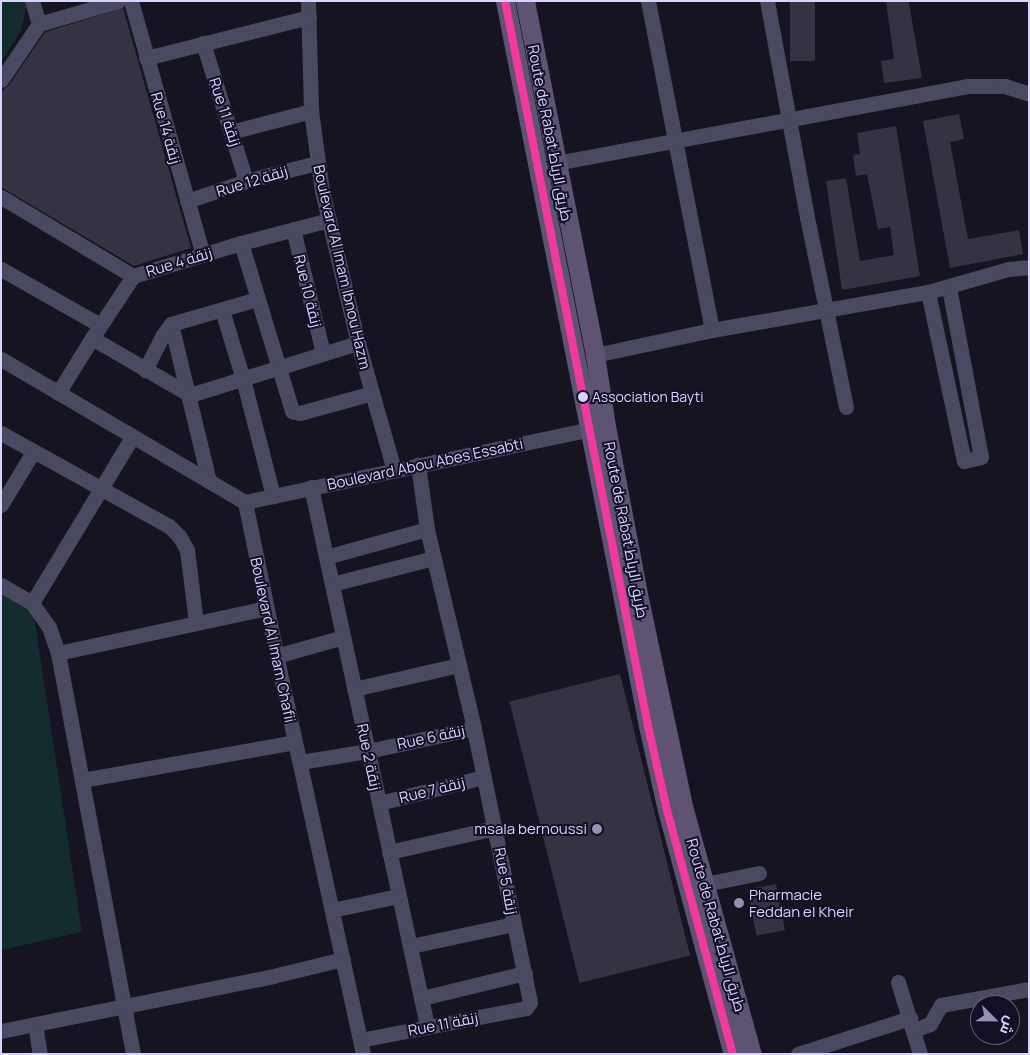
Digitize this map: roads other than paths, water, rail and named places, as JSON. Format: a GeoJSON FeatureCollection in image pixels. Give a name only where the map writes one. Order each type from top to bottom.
{"type":"FeatureCollection","features":[{"type":"Feature","properties":{"kind":"main road","name":"Route de Rabat طريق الرباط"},"geometry":{"type":"LineString","coordinates":[[505,1],[583,390],[597,428],[683,806],[752,1054]]}},
{"type":"Feature","properties":{"kind":"main road","name":"Route de Rabat طريق الرباط"},"geometry":{"type":"LineString","coordinates":[[525,1],[595,354],[597,428],[666,810],[733,1054]]}},
{"type":"Feature","properties":{"kind":"street"},"geometry":{"type":"LineString","coordinates":[[32,1],[39,24]]}},
{"type":"Feature","properties":{"kind":"street"},"geometry":{"type":"LineString","coordinates":[[1,80],[39,24],[118,1]]}},
{"type":"Feature","properties":{"kind":"street","name":"Rue 14 زنقة"},"geometry":{"type":"LineString","coordinates":[[131,1],[203,255]]}},
{"type":"Feature","properties":{"kind":"street","name":"Boulevard Al Imam Ibnou Hazm"},"geometry":{"type":"LineString","coordinates":[[308,1],[311,111],[317,163],[358,343],[394,470]]}},
{"type":"Feature","properties":{"kind":"street"},"geometry":{"type":"LineString","coordinates":[[648,1],[712,330]]}},
{"type":"Feature","properties":{"kind":"street"},"geometry":{"type":"LineString","coordinates":[[767,1],[825,311],[846,407]]}},
{"type":"Feature","properties":{"kind":"street"},"geometry":{"type":"LineString","coordinates":[[146,58],[308,18]]}},
{"type":"Feature","properties":{"kind":"street","name":"Rue 11 زنقة"},"geometry":{"type":"LineString","coordinates":[[203,43],[246,182]]}},
{"type":"Feature","properties":{"kind":"street"},"geometry":{"type":"LineString","coordinates":[[556,163],[966,86],[1005,86],[1029,94]]}},
{"type":"Feature","properties":{"kind":"street"},"geometry":{"type":"LineString","coordinates":[[231,132],[311,111]]}},
{"type":"Feature","properties":{"kind":"street","name":"Rue 12 زنقة"},"geometry":{"type":"LineString","coordinates":[[187,201],[246,182],[317,163]]}},
{"type":"Feature","properties":{"kind":"street"},"geometry":{"type":"LineString","coordinates":[[4,203],[133,276]]}},
{"type":"Feature","properties":{"kind":"street","name":"Rue 4 زنقة"},"geometry":{"type":"LineString","coordinates":[[58,393],[133,276],[241,243],[329,220]]}},
{"type":"Feature","properties":{"kind":"street","name":"Rue 10 زنقة"},"geometry":{"type":"LineString","coordinates":[[293,230],[323,353]]}},
{"type":"Feature","properties":{"kind":"street"},"geometry":{"type":"LineString","coordinates":[[241,243],[292,411],[300,413],[372,393]]}},
{"type":"Feature","properties":{"kind":"street"},"geometry":{"type":"LineString","coordinates":[[595,354],[712,330],[928,292],[1008,269],[1029,267]]}},
{"type":"Feature","properties":{"kind":"street"},"geometry":{"type":"LineString","coordinates":[[1,269],[100,325]]}},
{"type":"Feature","properties":{"kind":"street"},"geometry":{"type":"LineString","coordinates":[[928,292],[964,461],[973,459],[981,457],[949,287]]}},
{"type":"Feature","properties":{"kind":"street"},"geometry":{"type":"LineString","coordinates":[[145,370],[162,336],[171,324],[257,299]]}},
{"type":"Feature","properties":{"kind":"street"},"geometry":{"type":"LineString","coordinates":[[222,310],[243,379],[273,496]]}},
{"type":"Feature","properties":{"kind":"street"},"geometry":{"type":"LineString","coordinates":[[171,324],[190,395],[209,481]]}},
{"type":"Feature","properties":{"kind":"street"},"geometry":{"type":"LineString","coordinates":[[92,338],[190,395],[358,343]]}},
{"type":"Feature","properties":{"kind":"street"},"geometry":{"type":"LineString","coordinates":[[1,359],[245,502]]}},
{"type":"Feature","properties":{"kind":"street"},"geometry":{"type":"LineString","coordinates":[[949,387],[967,383]]}},
{"type":"Feature","properties":{"kind":"street","name":"Boulevard Abou Abes Essabti"},"geometry":{"type":"LineString","coordinates":[[245,502],[597,428]]}},
{"type":"Feature","properties":{"kind":"street"},"geometry":{"type":"LineString","coordinates":[[1,433],[100,490],[169,526],[179,536],[187,550],[196,622]]}},
{"type":"Feature","properties":{"kind":"street"},"geometry":{"type":"LineString","coordinates":[[32,603],[132,437]]}},
{"type":"Feature","properties":{"kind":"street"},"geometry":{"type":"LineString","coordinates":[[1,505],[33,452]]}},
{"type":"Feature","properties":{"kind":"street","name":"Rue 5 زنقة"},"geometry":{"type":"LineString","coordinates":[[418,465],[427,529],[474,728],[525,973],[530,1002],[526,1008]]}},
{"type":"Feature","properties":{"kind":"street","name":"Rue 2 زنقة"},"geometry":{"type":"LineString","coordinates":[[312,487],[427,1026]]}},
{"type":"Feature","properties":{"kind":"street","name":"Boulevard Al Imam Chafii"},"geometry":{"type":"LineString","coordinates":[[245,502],[276,656],[361,1047]]}},
{"type":"Feature","properties":{"kind":"street"},"geometry":{"type":"LineString","coordinates":[[326,557],[427,529]]}},
{"type":"Feature","properties":{"kind":"street"},"geometry":{"type":"LineString","coordinates":[[332,584],[434,558]]}},
{"type":"Feature","properties":{"kind":"street"},"geometry":{"type":"LineString","coordinates":[[1,585],[32,603],[49,627],[58,653],[133,1054]]}},
{"type":"Feature","properties":{"kind":"street"},"geometry":{"type":"LineString","coordinates":[[58,653],[266,608]]}},
{"type":"Feature","properties":{"kind":"street"},"geometry":{"type":"LineString","coordinates":[[276,656],[343,637]]}},
{"type":"Feature","properties":{"kind":"street"},"geometry":{"type":"LineString","coordinates":[[354,689],[459,665]]}},
{"type":"Feature","properties":{"kind":"street","name":"Rue 6 زنقة"},"geometry":{"type":"LineString","coordinates":[[300,762],[368,751],[474,728]]}},
{"type":"Feature","properties":{"kind":"street"},"geometry":{"type":"LineString","coordinates":[[82,780],[295,742]]}},
{"type":"Feature","properties":{"kind":"street","name":"Rue 7 زنقة"},"geometry":{"type":"LineString","coordinates":[[379,803],[484,777]]}},
{"type":"Feature","properties":{"kind":"street"},"geometry":{"type":"LineString","coordinates":[[389,852],[495,828]]}},
{"type":"Feature","properties":{"kind":"street"},"geometry":{"type":"LineString","coordinates":[[705,884],[759,873]]}},
{"type":"Feature","properties":{"kind":"street"},"geometry":{"type":"LineString","coordinates":[[332,910],[398,896]]}},
{"type":"Feature","properties":{"kind":"street"},"geometry":{"type":"LineString","coordinates":[[411,946],[514,924]]}},
{"type":"Feature","properties":{"kind":"street"},"geometry":{"type":"LineString","coordinates":[[1,1031],[273,976],[343,959]]}},
{"type":"Feature","properties":{"kind":"street"},"geometry":{"type":"LineString","coordinates":[[422,998],[525,973]]}},
{"type":"Feature","properties":{"kind":"street"},"geometry":{"type":"LineString","coordinates":[[898,982],[920,1054]]}},
{"type":"Feature","properties":{"kind":"street"},"geometry":{"type":"LineString","coordinates":[[798,1054],[912,1024],[930,1024],[941,1005],[1029,989]]}},
{"type":"Feature","properties":{"kind":"street","name":"Rue 11 زنقة"},"geometry":{"type":"LineString","coordinates":[[361,1047],[427,1026],[526,1008]]}},
{"type":"Feature","properties":{"kind":"street"},"geometry":{"type":"LineString","coordinates":[[35,1024],[40,1054]]}},
{"type":"Feature","properties":{"kind":"place","name":"Association Bayti"},"geometry":{"type":"Point","coordinates":[583,397]}},
{"type":"Feature","properties":{"kind":"place","name":"msala bernoussi"},"geometry":{"type":"Point","coordinates":[597,829]}},
{"type":"Feature","properties":{"kind":"place","name":"Pharmacie Feddan el Kheir"},"geometry":{"type":"Point","coordinates":[739,903]}}]}
